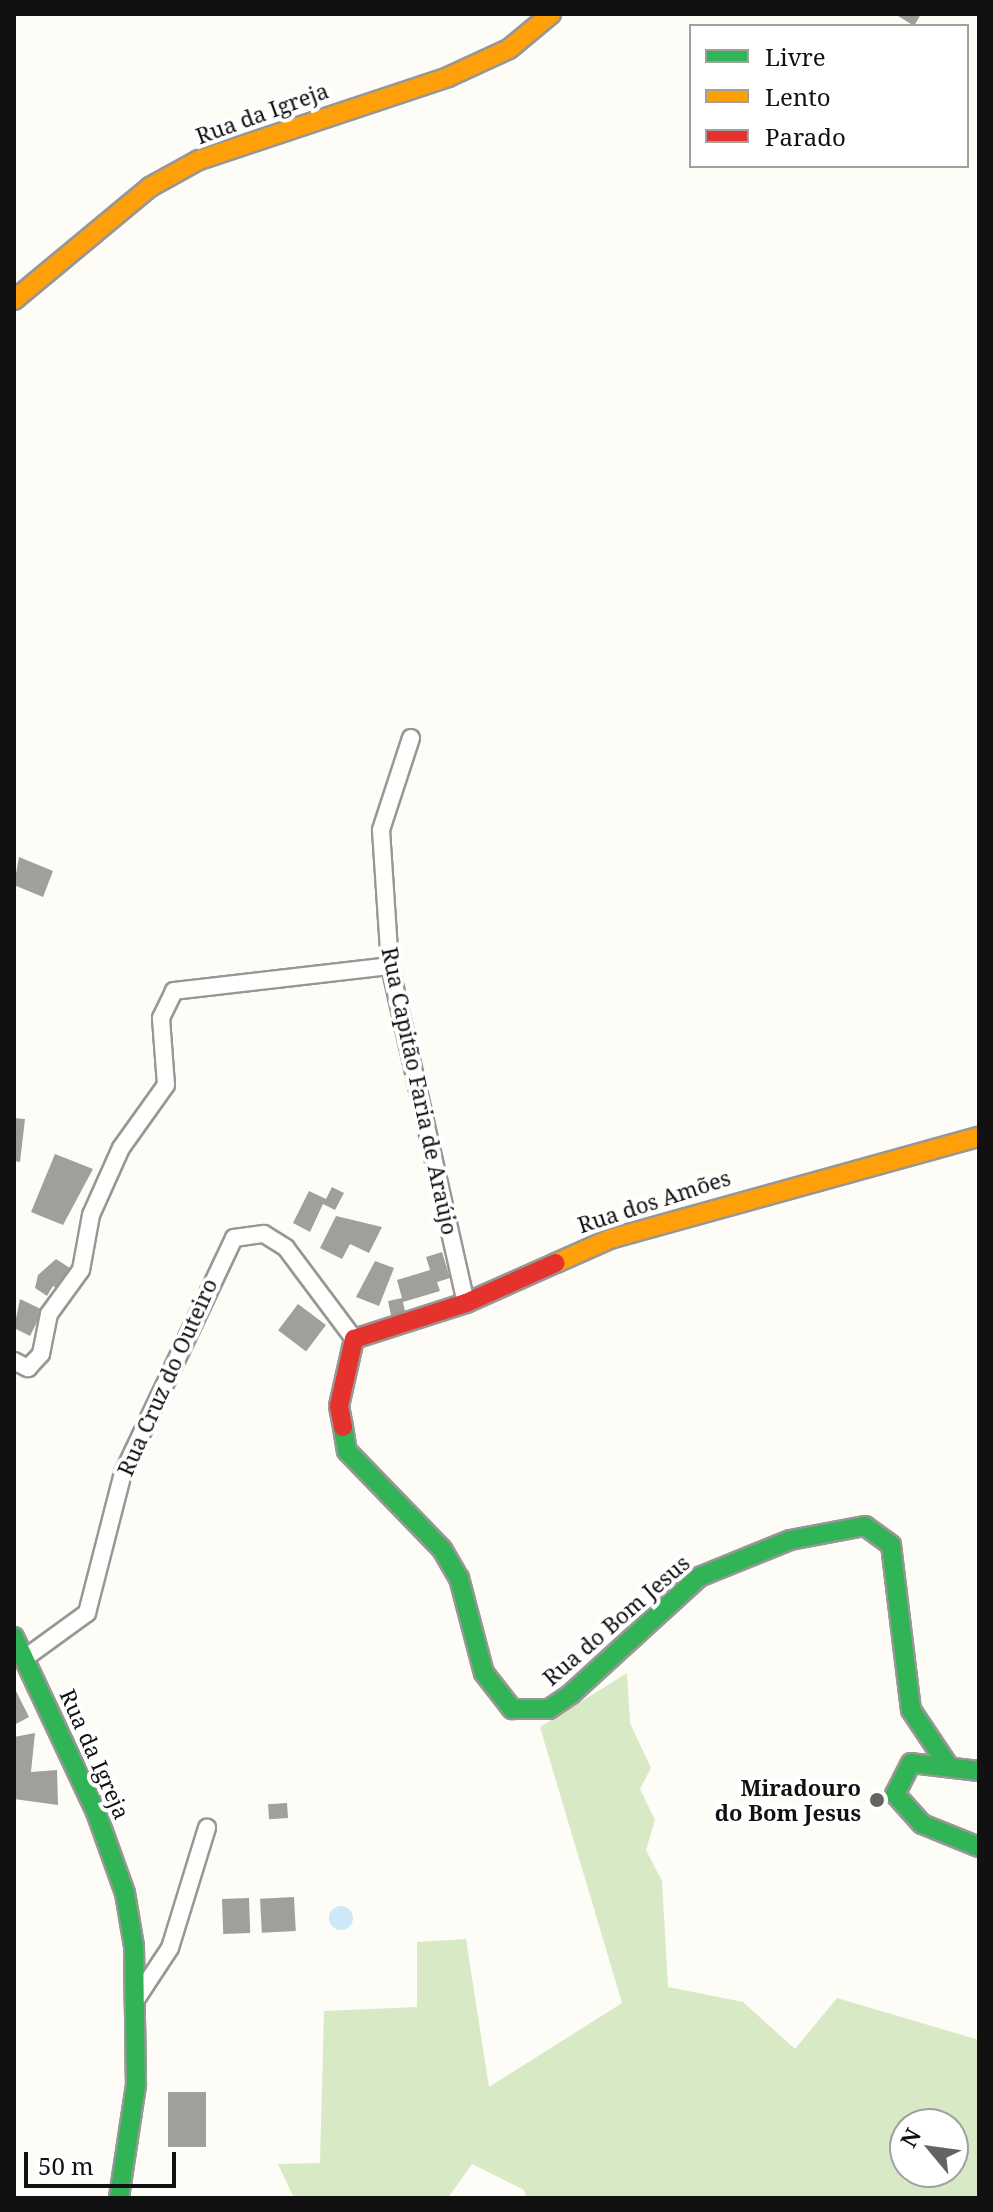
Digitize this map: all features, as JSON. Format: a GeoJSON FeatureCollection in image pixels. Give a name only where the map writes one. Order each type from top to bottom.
{"type":"FeatureCollection","features":[{"type":"Feature","properties":{"kind":"street","name":"Rua da Igreja"},"geometry":{"type":"LineString","coordinates":[[14,300],[150,187],[199,160],[448,77],[509,49],[551,14]]}},
{"type":"Feature","properties":{"kind":"street","name":"Rua Capitão Faria de Araújo"},"geometry":{"type":"LineString","coordinates":[[411,738],[381,830],[390,966],[466,1303]]}},
{"type":"Feature","properties":{"kind":"street"},"geometry":{"type":"LineString","coordinates":[[14,1361],[28,1368],[41,1354],[49,1314],[81,1270],[91,1215],[121,1148],[166,1085],[161,1018],[174,991],[390,966]]}},
{"type":"Feature","properties":{"kind":"street","name":"Rua dos Amões"},"geometry":{"type":"LineString","coordinates":[[354,1339],[466,1303],[625,1234],[979,1137]]}},
{"type":"Feature","properties":{"kind":"street","name":"Rua Cruz do Outeiro"},"geometry":{"type":"LineString","coordinates":[[25,1658],[87,1613],[123,1473],[234,1238],[264,1234],[286,1248],[354,1339]]}},
{"type":"Feature","properties":{"kind":"street","name":"Rua do Bom Jesus"},"geometry":{"type":"LineString","coordinates":[[354,1339],[339,1406],[347,1451],[442,1549],[459,1578],[484,1673],[512,1709],[549,1709],[571,1694],[699,1577],[790,1540],[865,1526],[891,1545],[911,1710],[947,1764]]}},
{"type":"Feature","properties":{"kind":"street","name":"Rua da Igreja"},"geometry":{"type":"LineString","coordinates":[[14,1637],[125,1893],[137,1998],[136,2085],[119,2198]]}},
{"type":"Feature","properties":{"kind":"street"},"geometry":{"type":"LineString","coordinates":[[979,1771],[947,1764],[911,1763],[895,1794],[922,1824],[979,1847]]}},
{"type":"Feature","properties":{"kind":"street"},"geometry":{"type":"LineString","coordinates":[[137,1998],[170,1948],[207,1828]]}},
{"type":"Feature","properties":{"kind":"green space"},"geometry":{"type":"Polygon","coordinates":[[[627,1673],[630,1723],[651,1768],[640,1789],[655,1820],[646,1850],[662,1881],[668,1987],[743,2002],[795,2049],[837,1998],[979,2040],[979,2198],[526,2198],[524,2190],[472,2164],[448,2198],[294,2198],[278,2164],[320,2163],[324,2011],[417,2007],[417,1942],[466,1939],[489,2087],[622,2003],[540,1727],[627,1673]]]}},
{"type":"Feature","properties":{"kind":"water"},"geometry":{"type":"Polygon","coordinates":[[[341,1906],[349,1910],[353,1918],[349,1926],[341,1930],[333,1926],[329,1918],[333,1910],[341,1906]]]}},
{"type":"Feature","properties":{"kind":"building"},"geometry":{"type":"Polygon","coordinates":[[[895,14],[921,14],[915,24],[895,14]]]}},
{"type":"Feature","properties":{"kind":"building"},"geometry":{"type":"Polygon","coordinates":[[[19,857],[53,871],[43,897],[14,885],[19,857]]]}},
{"type":"Feature","properties":{"kind":"building"},"geometry":{"type":"Polygon","coordinates":[[[14,1118],[25,1119],[20,1162],[14,1161],[14,1118]]]}},
{"type":"Feature","properties":{"kind":"building"},"geometry":{"type":"Polygon","coordinates":[[[55,1154],[93,1169],[63,1225],[31,1212],[55,1154]]]}},
{"type":"Feature","properties":{"kind":"building"},"geometry":{"type":"Polygon","coordinates":[[[332,1187],[344,1193],[335,1210],[323,1204],[310,1232],[293,1223],[309,1191],[326,1199],[332,1187]]]}},
{"type":"Feature","properties":{"kind":"building"},"geometry":{"type":"Polygon","coordinates":[[[336,1216],[382,1227],[369,1253],[350,1244],[342,1259],[320,1248],[336,1216]]]}},
{"type":"Feature","properties":{"kind":"building"},"geometry":{"type":"Polygon","coordinates":[[[442,1252],[450,1278],[437,1282],[440,1291],[403,1302],[406,1316],[392,1320],[388,1301],[402,1298],[397,1280],[430,1270],[426,1257],[442,1252]]]}},
{"type":"Feature","properties":{"kind":"building"},"geometry":{"type":"Polygon","coordinates":[[[56,1259],[73,1270],[61,1291],[53,1286],[47,1296],[35,1288],[38,1275],[56,1259]]]}},
{"type":"Feature","properties":{"kind":"building"},"geometry":{"type":"Polygon","coordinates":[[[375,1261],[394,1268],[379,1306],[356,1297],[375,1261]]]}},
{"type":"Feature","properties":{"kind":"building"},"geometry":{"type":"Polygon","coordinates":[[[20,1299],[43,1310],[30,1336],[14,1328],[20,1299]]]}},
{"type":"Feature","properties":{"kind":"building"},"geometry":{"type":"Polygon","coordinates":[[[298,1304],[326,1325],[306,1351],[278,1330],[298,1304]]]}},
{"type":"Feature","properties":{"kind":"building"},"geometry":{"type":"Polygon","coordinates":[[[14,1687],[29,1717],[14,1725],[14,1687]]]}},
{"type":"Feature","properties":{"kind":"building"},"geometry":{"type":"Polygon","coordinates":[[[35,1733],[31,1772],[57,1770],[58,1805],[14,1799],[14,1737],[35,1733]]]}},
{"type":"Feature","properties":{"kind":"building"},"geometry":{"type":"Polygon","coordinates":[[[287,1803],[288,1818],[269,1819],[268,1804],[287,1803]]]}},
{"type":"Feature","properties":{"kind":"building"},"geometry":{"type":"Polygon","coordinates":[[[294,1897],[296,1931],[262,1933],[260,1899],[294,1897]]]}},
{"type":"Feature","properties":{"kind":"building"},"geometry":{"type":"Polygon","coordinates":[[[249,1898],[250,1933],[223,1934],[222,1899],[249,1898]]]}},
{"type":"Feature","properties":{"kind":"building"},"geometry":{"type":"Polygon","coordinates":[[[168,2092],[206,2092],[206,2147],[168,2147],[168,2092]]]}},
{"type":"Feature","properties":{"kind":"traffic: fast"},"geometry":{"type":"LineString","coordinates":[[343,1427],[347,1451],[442,1549],[459,1578],[484,1673],[512,1709],[549,1709],[571,1694],[699,1577],[790,1540],[865,1526],[891,1545],[911,1710],[947,1764]]}},
{"type":"Feature","properties":{"kind":"traffic: fast"},"geometry":{"type":"LineString","coordinates":[[14,1637],[96,1812],[125,1893],[134,1946],[136,2085],[119,2198]]}},
{"type":"Feature","properties":{"kind":"traffic: fast"},"geometry":{"type":"LineString","coordinates":[[979,1771],[911,1763],[895,1794],[922,1824],[979,1847]]}},
{"type":"Feature","properties":{"kind":"traffic: slow"},"geometry":{"type":"LineString","coordinates":[[14,300],[150,187],[199,160],[448,77],[509,49],[551,14]]}},
{"type":"Feature","properties":{"kind":"traffic: slow"},"geometry":{"type":"LineString","coordinates":[[556,1263],[610,1239],[979,1137]]}},
{"type":"Feature","properties":{"kind":"traffic: jam"},"geometry":{"type":"LineString","coordinates":[[343,1427],[339,1406],[354,1339],[466,1303],[556,1263]]}},
{"type":"Feature","properties":{"kind":"place","name":"Miradouro do Bom Jesus"},"geometry":{"type":"Point","coordinates":[877,1800]}}]}
